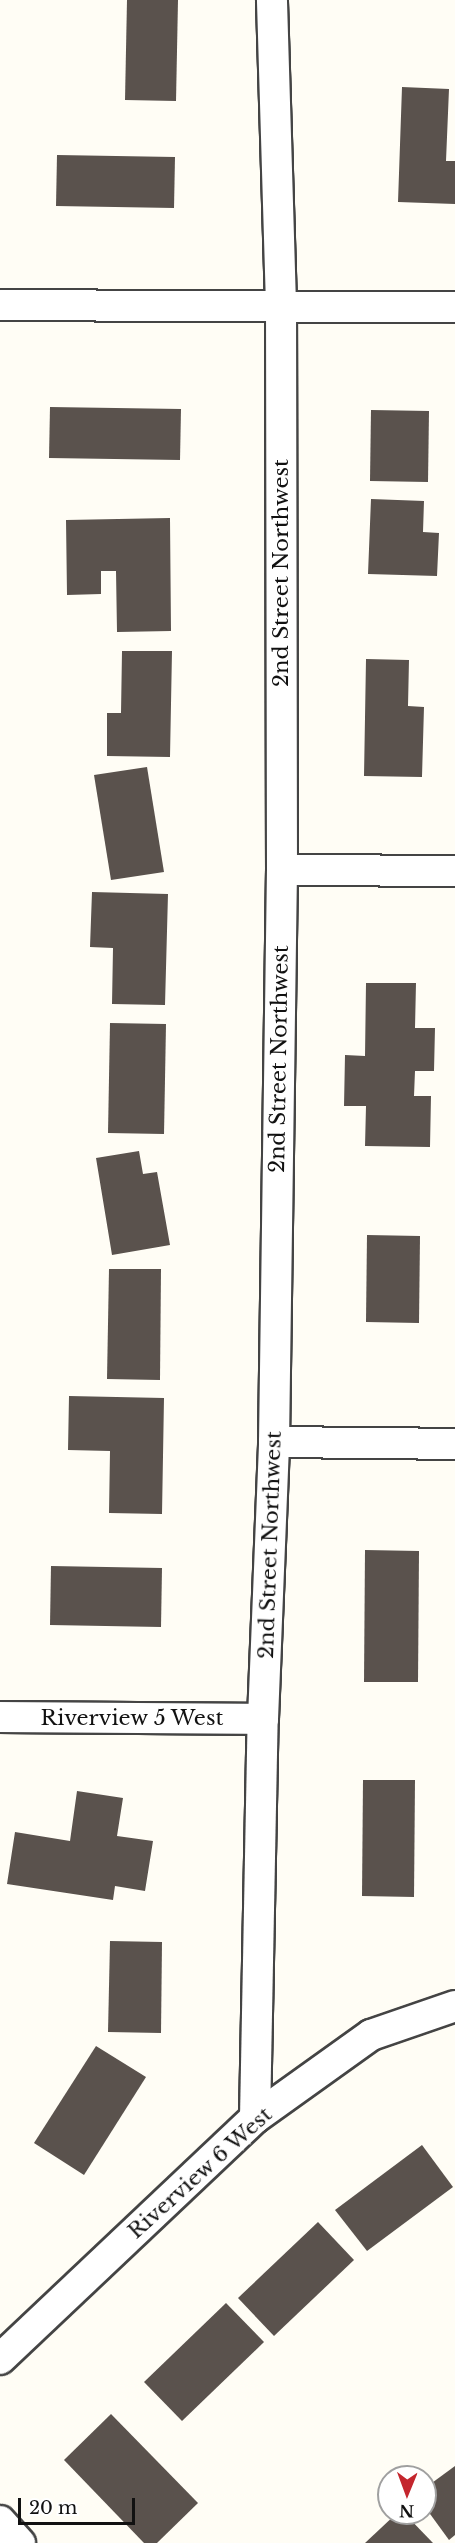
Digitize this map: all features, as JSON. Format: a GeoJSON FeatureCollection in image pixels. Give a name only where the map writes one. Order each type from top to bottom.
{"type":"FeatureCollection","features":[{"type":"Feature","properties":{"kind":"street","name":"2nd Street Northwest"},"geometry":{"type":"LineString","coordinates":[[255,2118],[263,1719],[274,1442],[282,870],[281,305],[272,0]]}},
{"type":"Feature","properties":{"kind":"street"},"geometry":{"type":"LineString","coordinates":[[0,305],[455,307]]}},
{"type":"Feature","properties":{"kind":"street"},"geometry":{"type":"LineString","coordinates":[[282,870],[455,871]]}},
{"type":"Feature","properties":{"kind":"street"},"geometry":{"type":"LineString","coordinates":[[274,1442],[455,1444]]}},
{"type":"Feature","properties":{"kind":"street","name":"Riverview 5 West"},"geometry":{"type":"LineString","coordinates":[[0,1717],[263,1719]]}},
{"type":"Feature","properties":{"kind":"street","name":"Riverview 6 West"},"geometry":{"type":"LineString","coordinates":[[0,2359],[255,2118],[371,2035],[455,2006]]}},
{"type":"Feature","properties":{"kind":"street"},"geometry":{"type":"LineString","coordinates":[[0,2521],[20,2543]]}},
{"type":"Feature","properties":{"kind":"building"},"geometry":{"type":"Polygon","coordinates":[[[127,0],[178,0],[176,101],[125,100],[127,0]]]}},
{"type":"Feature","properties":{"kind":"building"},"geometry":{"type":"Polygon","coordinates":[[[402,87],[449,89],[446,161],[455,161],[455,204],[398,202],[402,87]]]}},
{"type":"Feature","properties":{"kind":"building"},"geometry":{"type":"Polygon","coordinates":[[[57,155],[175,157],[174,208],[56,206],[57,155]]]}},
{"type":"Feature","properties":{"kind":"building"},"geometry":{"type":"Polygon","coordinates":[[[50,407],[181,409],[180,460],[49,458],[50,407]]]}},
{"type":"Feature","properties":{"kind":"building"},"geometry":{"type":"Polygon","coordinates":[[[371,410],[429,411],[428,482],[370,481],[371,410]]]}},
{"type":"Feature","properties":{"kind":"building"},"geometry":{"type":"Polygon","coordinates":[[[371,499],[424,501],[423,532],[439,533],[437,576],[368,574],[371,499]]]}},
{"type":"Feature","properties":{"kind":"building"},"geometry":{"type":"Polygon","coordinates":[[[170,518],[171,631],[117,632],[116,571],[101,571],[101,594],[67,595],[66,520],[170,518]]]}},
{"type":"Feature","properties":{"kind":"building"},"geometry":{"type":"Polygon","coordinates":[[[122,651],[172,651],[170,757],[107,756],[107,713],[121,713],[122,651]]]}},
{"type":"Feature","properties":{"kind":"building"},"geometry":{"type":"Polygon","coordinates":[[[366,659],[409,660],[408,706],[424,707],[422,777],[364,776],[366,659]]]}},
{"type":"Feature","properties":{"kind":"building"},"geometry":{"type":"Polygon","coordinates":[[[147,767],[164,872],[111,880],[94,775],[147,767]]]}},
{"type":"Feature","properties":{"kind":"building"},"geometry":{"type":"Polygon","coordinates":[[[92,892],[168,894],[165,1005],[112,1004],[113,948],[90,947],[92,892]]]}},
{"type":"Feature","properties":{"kind":"building"},"geometry":{"type":"Polygon","coordinates":[[[366,983],[416,983],[415,1028],[435,1028],[434,1071],[415,1071],[414,1096],[431,1096],[430,1147],[365,1146],[366,1106],[344,1106],[345,1055],[365,1056],[366,983]]]}},
{"type":"Feature","properties":{"kind":"building"},"geometry":{"type":"Polygon","coordinates":[[[110,1023],[166,1024],[164,1134],[108,1133],[110,1023]]]}},
{"type":"Feature","properties":{"kind":"building"},"geometry":{"type":"Polygon","coordinates":[[[139,1151],[143,1174],[157,1172],[170,1245],[112,1255],[96,1158],[139,1151]]]}},
{"type":"Feature","properties":{"kind":"building"},"geometry":{"type":"Polygon","coordinates":[[[367,1235],[420,1236],[419,1323],[366,1322],[367,1235]]]}},
{"type":"Feature","properties":{"kind":"building"},"geometry":{"type":"Polygon","coordinates":[[[109,1269],[161,1269],[160,1380],[107,1379],[109,1269]]]}},
{"type":"Feature","properties":{"kind":"building"},"geometry":{"type":"Polygon","coordinates":[[[69,1396],[164,1398],[162,1514],[109,1513],[110,1451],[68,1450],[69,1396]]]}},
{"type":"Feature","properties":{"kind":"building"},"geometry":{"type":"Polygon","coordinates":[[[365,1550],[419,1551],[418,1682],[364,1682],[365,1550]]]}},
{"type":"Feature","properties":{"kind":"building"},"geometry":{"type":"Polygon","coordinates":[[[51,1566],[162,1568],[161,1627],[50,1625],[51,1566]]]}},
{"type":"Feature","properties":{"kind":"building"},"geometry":{"type":"Polygon","coordinates":[[[363,1780],[415,1780],[414,1897],[362,1896],[363,1780]]]}},
{"type":"Feature","properties":{"kind":"building"},"geometry":{"type":"Polygon","coordinates":[[[77,1791],[123,1798],[117,1836],[153,1841],[145,1891],[115,1886],[113,1900],[7,1884],[15,1832],[70,1841],[77,1791]]]}},
{"type":"Feature","properties":{"kind":"building"},"geometry":{"type":"Polygon","coordinates":[[[110,1941],[162,1942],[161,2033],[108,2032],[110,1941]]]}},
{"type":"Feature","properties":{"kind":"building"},"geometry":{"type":"Polygon","coordinates":[[[96,2046],[146,2077],[84,2175],[34,2143],[96,2046]]]}},
{"type":"Feature","properties":{"kind":"building"},"geometry":{"type":"Polygon","coordinates":[[[422,2145],[453,2187],[367,2251],[335,2210],[422,2145]]]}},
{"type":"Feature","properties":{"kind":"building"},"geometry":{"type":"Polygon","coordinates":[[[318,2222],[354,2260],[274,2336],[238,2298],[318,2222]]]}},
{"type":"Feature","properties":{"kind":"building"},"geometry":{"type":"Polygon","coordinates":[[[226,2303],[264,2342],[182,2421],[144,2382],[226,2303]]]}},
{"type":"Feature","properties":{"kind":"building"},"geometry":{"type":"Polygon","coordinates":[[[111,2414],[198,2503],[157,2543],[144,2543],[64,2460],[111,2414]]]}},
{"type":"Feature","properties":{"kind":"building"},"geometry":{"type":"Polygon","coordinates":[[[455,2466],[455,2535],[449,2540],[437,2524],[437,2479],[455,2466]]]}},
{"type":"Feature","properties":{"kind":"building"},"geometry":{"type":"Polygon","coordinates":[[[384,2525],[416,2525],[433,2543],[365,2543],[384,2525]]]}}]}
